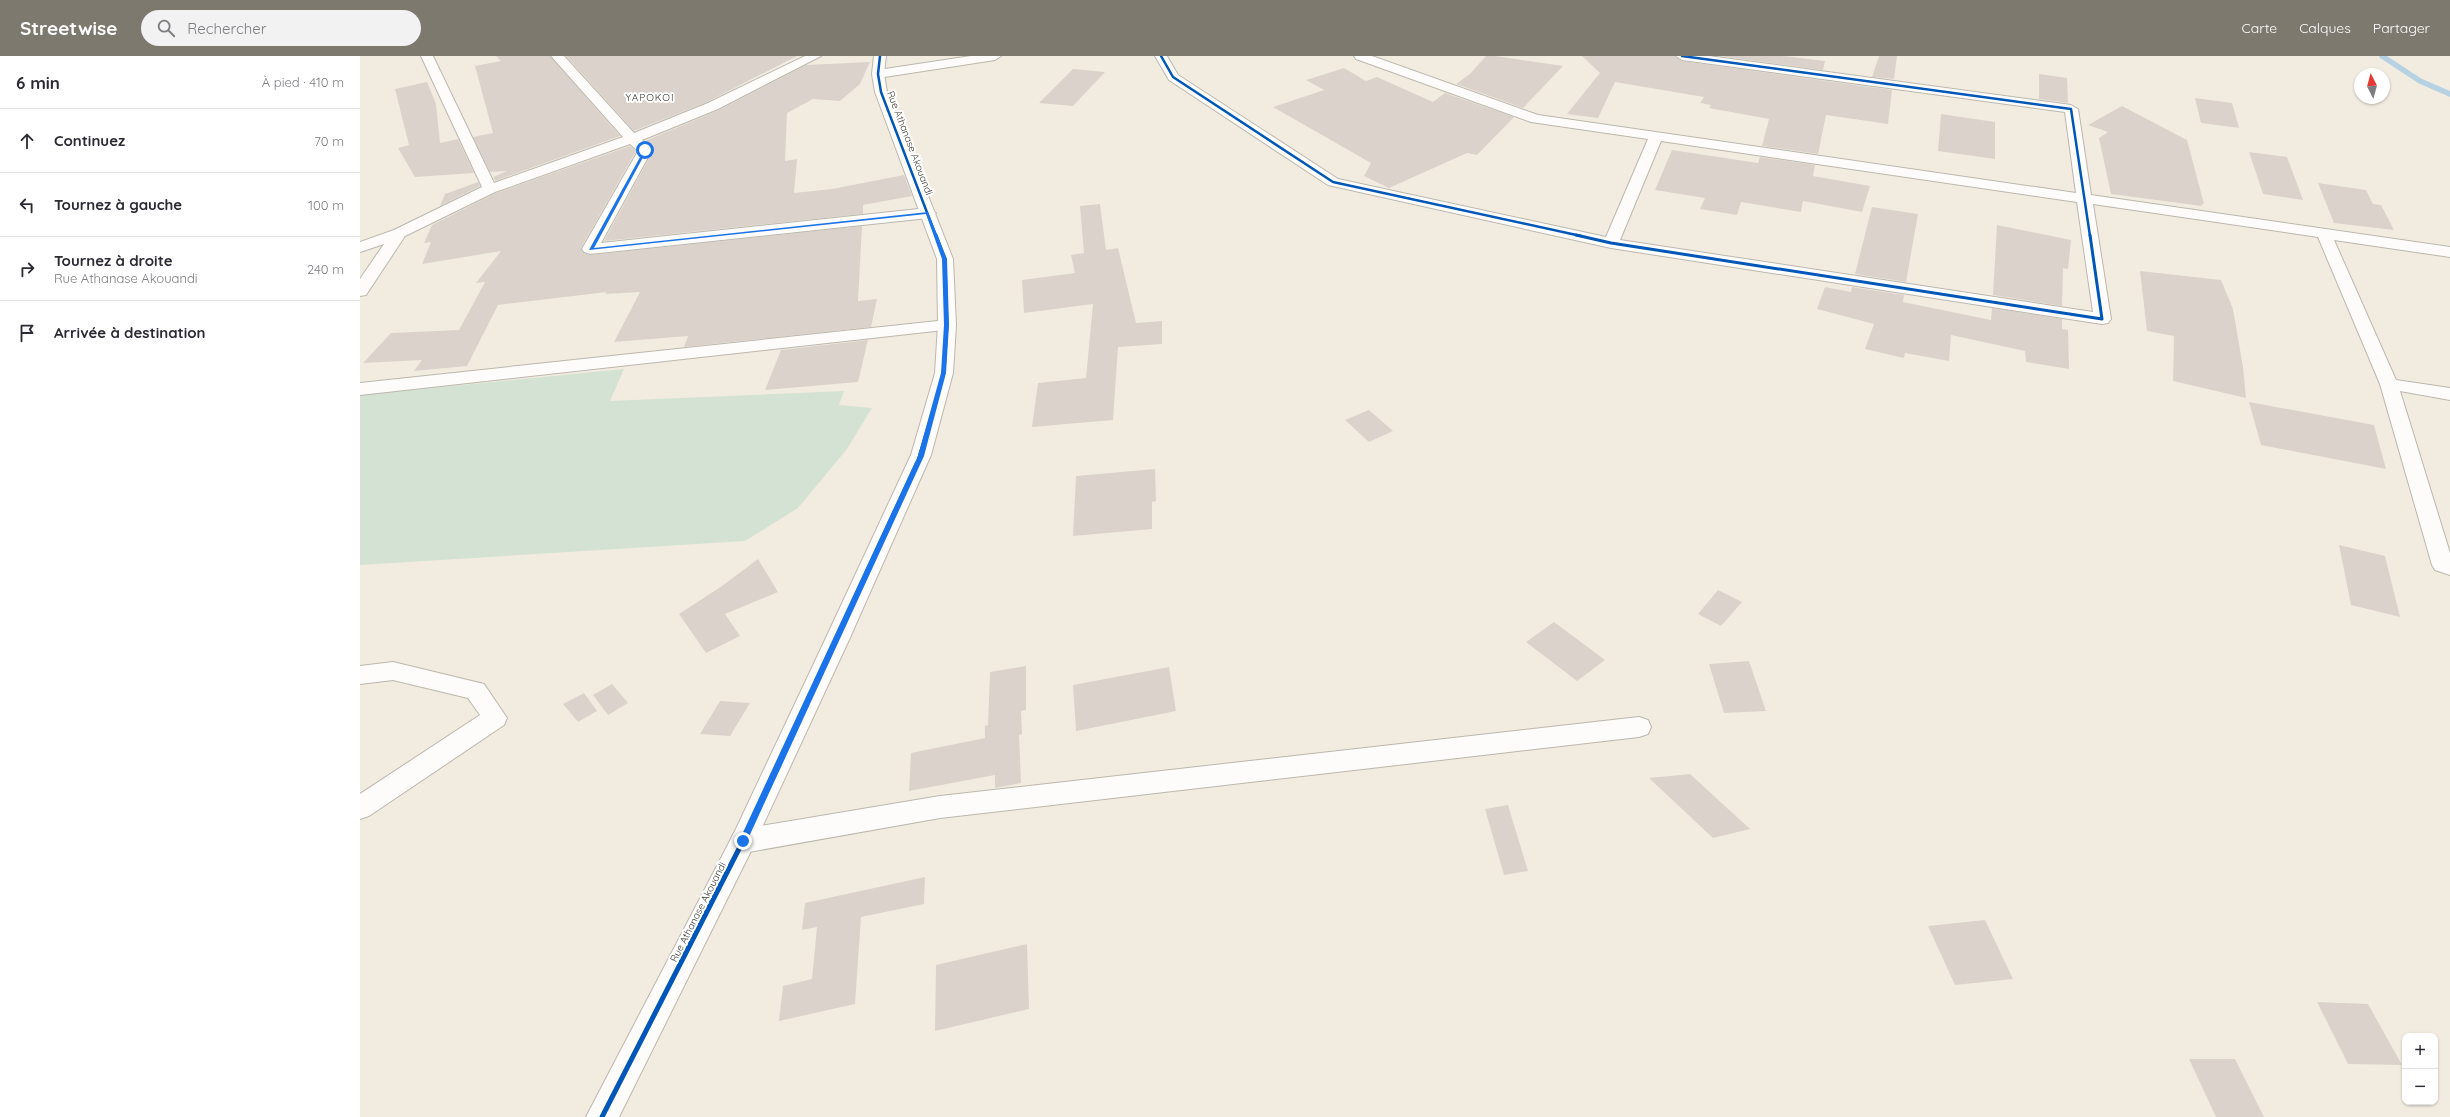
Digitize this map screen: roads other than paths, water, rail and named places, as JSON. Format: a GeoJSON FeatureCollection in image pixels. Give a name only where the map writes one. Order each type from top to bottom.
{"type":"FeatureCollection","features":[{"type":"Feature","properties":{"kind":"street"},"geometry":{"type":"LineString","coordinates":[[427,56],[490,189]]}},
{"type":"Feature","properties":{"kind":"street"},"geometry":{"type":"LineString","coordinates":[[557,56],[632,139],[645,150],[590,249],[928,213]]}},
{"type":"Feature","properties":{"kind":"street"},"geometry":{"type":"LineString","coordinates":[[360,248],[399,233],[490,189],[632,139],[713,106],[815,56]]}},
{"type":"Feature","properties":{"kind":"street"},"geometry":{"type":"LineString","coordinates":[[879,65],[995,56]]}},
{"type":"Feature","properties":{"kind":"street"},"geometry":{"type":"LineString","coordinates":[[1161,56],[1173,76],[1333,182],[1611,243],[2102,319],[2071,109],[1682,56]]}},
{"type":"Feature","properties":{"kind":"street"},"geometry":{"type":"LineString","coordinates":[[1360,56],[1536,119],[1655,138],[2450,252]]}},
{"type":"Feature","properties":{"kind":"street","name":"Rue Athanase Akouandi"},"geometry":{"type":"LineString","coordinates":[[602,1117],[743,841],[921,456],[944,373],[947,325],[945,259],[881,92],[879,65]]}},
{"type":"Feature","properties":{"kind":"street"},"geometry":{"type":"LineString","coordinates":[[1611,243],[1655,138]]}},
{"type":"Feature","properties":{"kind":"street"},"geometry":{"type":"LineString","coordinates":[[360,291],[399,233]]}},
{"type":"Feature","properties":{"kind":"street"},"geometry":{"type":"LineString","coordinates":[[2324,234],[2389,384],[2443,565],[2450,567]]}},
{"type":"Feature","properties":{"kind":"street"},"geometry":{"type":"LineString","coordinates":[[360,389],[947,325]]}},
{"type":"Feature","properties":{"kind":"street"},"geometry":{"type":"LineString","coordinates":[[2389,384],[2450,394]]}},
{"type":"Feature","properties":{"kind":"street"},"geometry":{"type":"LineString","coordinates":[[360,675],[393,671],[476,691],[495,718],[360,808]]}},
{"type":"Feature","properties":{"kind":"street"},"geometry":{"type":"LineString","coordinates":[[743,841],[940,807],[1639,727]]}},
{"type":"Feature","properties":{"kind":"waterway"},"geometry":{"type":"LineString","coordinates":[[2382,56],[2420,81],[2450,94]]}},
{"type":"Feature","properties":{"kind":"district","name":"YAPOKOI"},"geometry":{"type":"Point","coordinates":[650,97]}}]}
